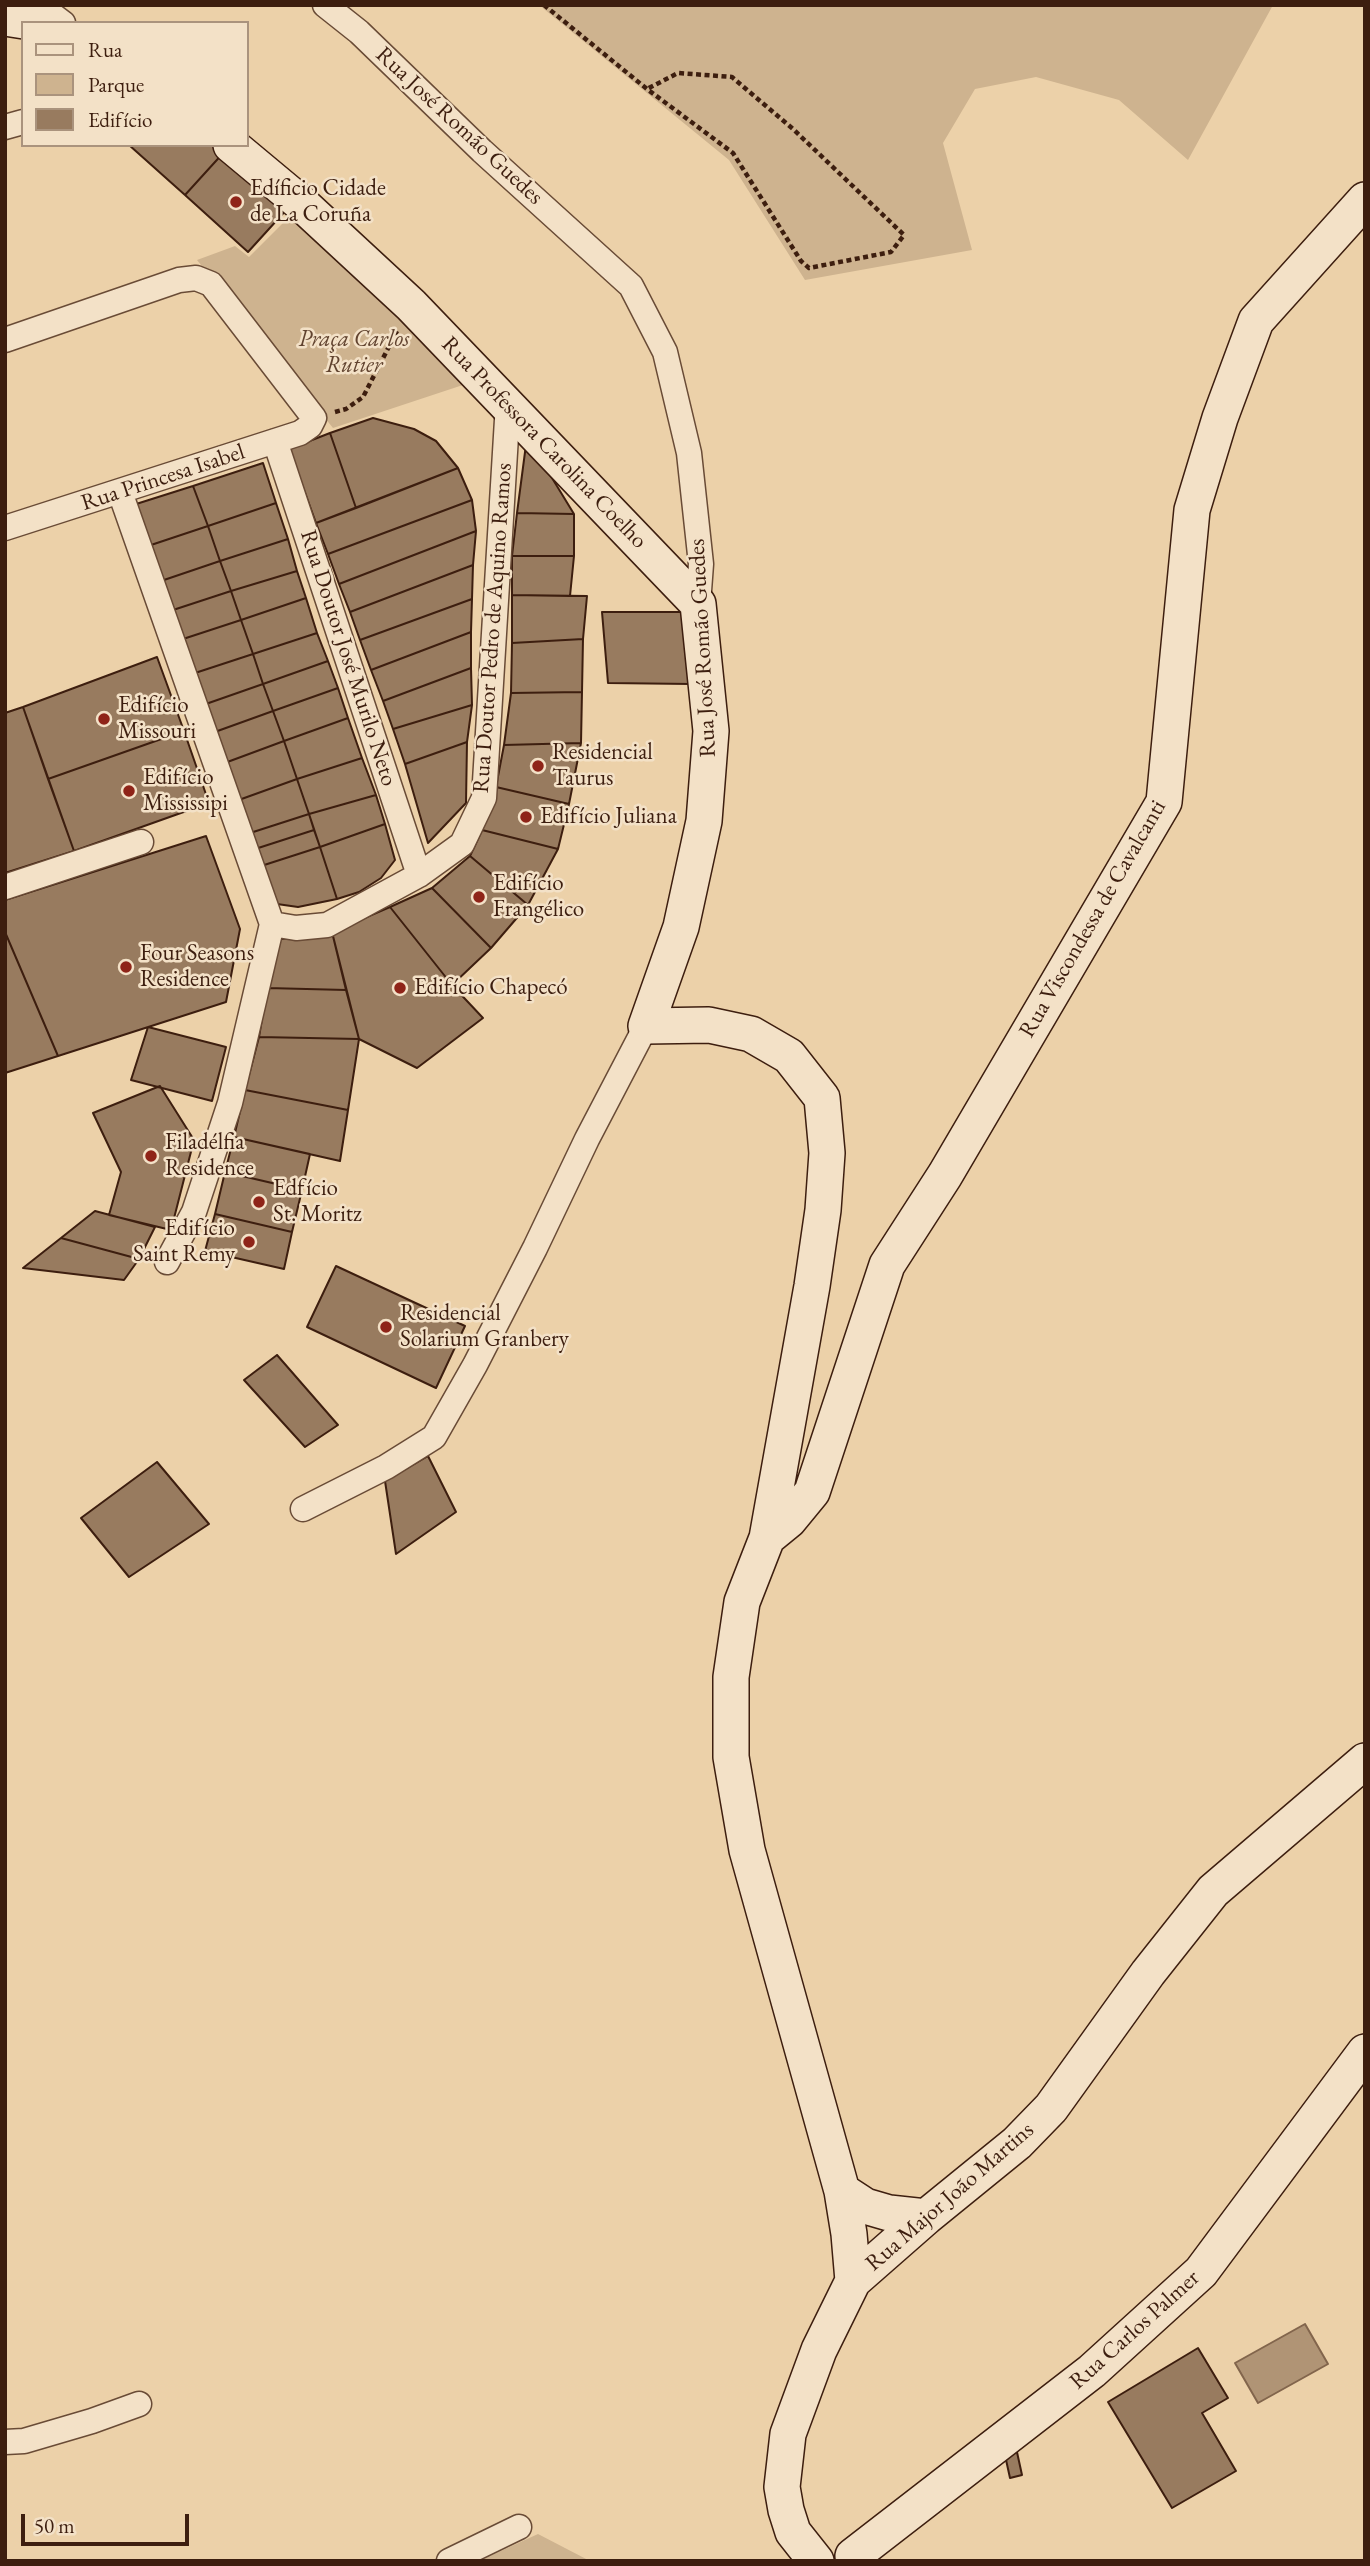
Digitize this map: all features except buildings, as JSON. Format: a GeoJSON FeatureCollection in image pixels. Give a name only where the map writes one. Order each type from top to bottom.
{"type":"FeatureCollection","features":[{"type":"Feature","properties":{"kind":"street"},"geometry":{"type":"LineString","coordinates":[[39,5],[59,21]]}},
{"type":"Feature","properties":{"kind":"street","name":"Rua José Romão Guedes"},"geometry":{"type":"LineString","coordinates":[[303,1509],[386,1467],[434,1437],[475,1365],[646,1026],[681,927],[704,821],[711,730],[698,604],[701,564],[689,453],[665,352],[631,286],[482,151],[359,32],[325,5]]}},
{"type":"Feature","properties":{"kind":"street"},"geometry":{"type":"LineString","coordinates":[[5,18],[24,21]]}},
{"type":"Feature","properties":{"kind":"street","name":"Rua Professora Carolina Coelho"},"geometry":{"type":"LineString","coordinates":[[232,147],[303,205],[411,305],[508,403],[698,604]]}},
{"type":"Feature","properties":{"kind":"street","name":"Rua Viscondessa de Cavalcanti"},"geometry":{"type":"LineString","coordinates":[[766,1538],[789,1520],[812,1492],[887,1265],[945,1175],[1164,802],[1192,510],[1220,418],[1256,321],[1365,200]]}},
{"type":"Feature","properties":{"kind":"street"},"geometry":{"type":"LineString","coordinates":[[5,340],[179,280],[196,278],[211,284],[314,418]]}},
{"type":"Feature","properties":{"kind":"street","name":"Rua Doutor Pedro de Aquino Ramos"},"geometry":{"type":"LineString","coordinates":[[272,924],[296,928],[327,925],[419,875],[463,844],[484,798],[508,403]]}},
{"type":"Feature","properties":{"kind":"street","name":"Rua Princesa Isabel"},"geometry":{"type":"LineString","coordinates":[[5,528],[300,433],[310,426],[314,418]]}},
{"type":"Feature","properties":{"kind":"street","name":"Rua Doutor José Murilo Neto"},"geometry":{"type":"LineString","coordinates":[[275,441],[419,875]]}},
{"type":"Feature","properties":{"kind":"street"},"geometry":{"type":"LineString","coordinates":[[120,492],[272,924],[230,1103],[194,1212],[167,1262]]}},
{"type":"Feature","properties":{"kind":"street"},"geometry":{"type":"LineString","coordinates":[[5,887],[141,842]]}},
{"type":"Feature","properties":{"kind":"street"},"geometry":{"type":"LineString","coordinates":[[646,1026],[709,1025],[751,1034],[789,1056],[822,1098],[827,1153],[813,1286],[766,1538],[742,1602],[731,1677],[730,1758],[747,1850],[842,2191],[853,2281]]}},
{"type":"Feature","properties":{"kind":"street","name":"Rua Major João Martins"},"geometry":{"type":"LineString","coordinates":[[836,2558],[793,2532],[782,2487],[788,2434],[819,2350],[853,2281],[1017,2143],[1051,2108],[1148,1973],[1213,1891],[1365,1761]]}},
{"type":"Feature","properties":{"kind":"street","name":"Rua Carlos Palmer"},"geometry":{"type":"LineString","coordinates":[[836,2558],[1092,2371],[1201,2272],[1365,2052]]}},
{"type":"Feature","properties":{"kind":"street"},"geometry":{"type":"LineString","coordinates":[[842,2191],[865,2206],[890,2213],[926,2217]]}},
{"type":"Feature","properties":{"kind":"street"},"geometry":{"type":"LineString","coordinates":[[5,2442],[24,2441],[139,2404]]}},
{"type":"Feature","properties":{"kind":"street"},"geometry":{"type":"LineString","coordinates":[[449,2561],[519,2527]]}},
{"type":"Feature","properties":{"kind":"path"},"geometry":{"type":"LineString","coordinates":[[544,5],[647,89],[733,153],[801,261],[809,268],[891,252],[904,235],[793,129],[732,77],[678,73],[647,89]]}},
{"type":"Feature","properties":{"kind":"path"},"geometry":{"type":"LineString","coordinates":[[314,418],[346,409],[363,397],[411,305]]}},
{"type":"Feature","properties":{"kind":"green space"},"geometry":{"type":"Polygon","coordinates":[[[539,5],[1273,5],[1188,160],[1119,100],[1036,77],[975,89],[943,143],[972,250],[805,280],[729,160],[539,5]]]}},
{"type":"Feature","properties":{"kind":"green space","name":"Praça Carlos Rutier"},"geometry":{"type":"Polygon","coordinates":[[[296,210],[478,380],[333,428],[197,260],[235,246],[249,257],[296,210]]]}},
{"type":"Feature","properties":{"kind":"green space"},"geometry":{"type":"Polygon","coordinates":[[[538,2534],[590,2561],[479,2561],[538,2534]]]}},
{"type":"Feature","properties":{"kind":"shaded area"},"geometry":{"type":"Polygon","coordinates":[[[1305,2324],[1328,2364],[1258,2403],[1235,2363],[1305,2324]]]}},
{"type":"Feature","properties":{"kind":"place","name":"Edíficio Cidade de La Coruña"},"geometry":{"type":"Point","coordinates":[236,202]}},
{"type":"Feature","properties":{"kind":"place","name":"Edifício Missouri"},"geometry":{"type":"Point","coordinates":[104,719]}},
{"type":"Feature","properties":{"kind":"place","name":"Residencial Taurus"},"geometry":{"type":"Point","coordinates":[538,766]}},
{"type":"Feature","properties":{"kind":"place","name":"Edifício Mississipi"},"geometry":{"type":"Point","coordinates":[129,791]}},
{"type":"Feature","properties":{"kind":"place","name":"Edifício Juliana"},"geometry":{"type":"Point","coordinates":[526,817]}},
{"type":"Feature","properties":{"kind":"place","name":"Edifício Frangélico"},"geometry":{"type":"Point","coordinates":[479,897]}},
{"type":"Feature","properties":{"kind":"place","name":"Four Seasons Residence"},"geometry":{"type":"Point","coordinates":[126,967]}},
{"type":"Feature","properties":{"kind":"place","name":"Edifício Chapecó"},"geometry":{"type":"Point","coordinates":[400,988]}},
{"type":"Feature","properties":{"kind":"place","name":"Filadélfia Residence"},"geometry":{"type":"Point","coordinates":[151,1156]}},
{"type":"Feature","properties":{"kind":"place","name":"Edfício St. Moritz"},"geometry":{"type":"Point","coordinates":[259,1202]}},
{"type":"Feature","properties":{"kind":"place","name":"Edifício Saint Remy"},"geometry":{"type":"Point","coordinates":[249,1242]}},
{"type":"Feature","properties":{"kind":"place","name":"Residencial Solarium Granbery"},"geometry":{"type":"Point","coordinates":[386,1327]}}]}
